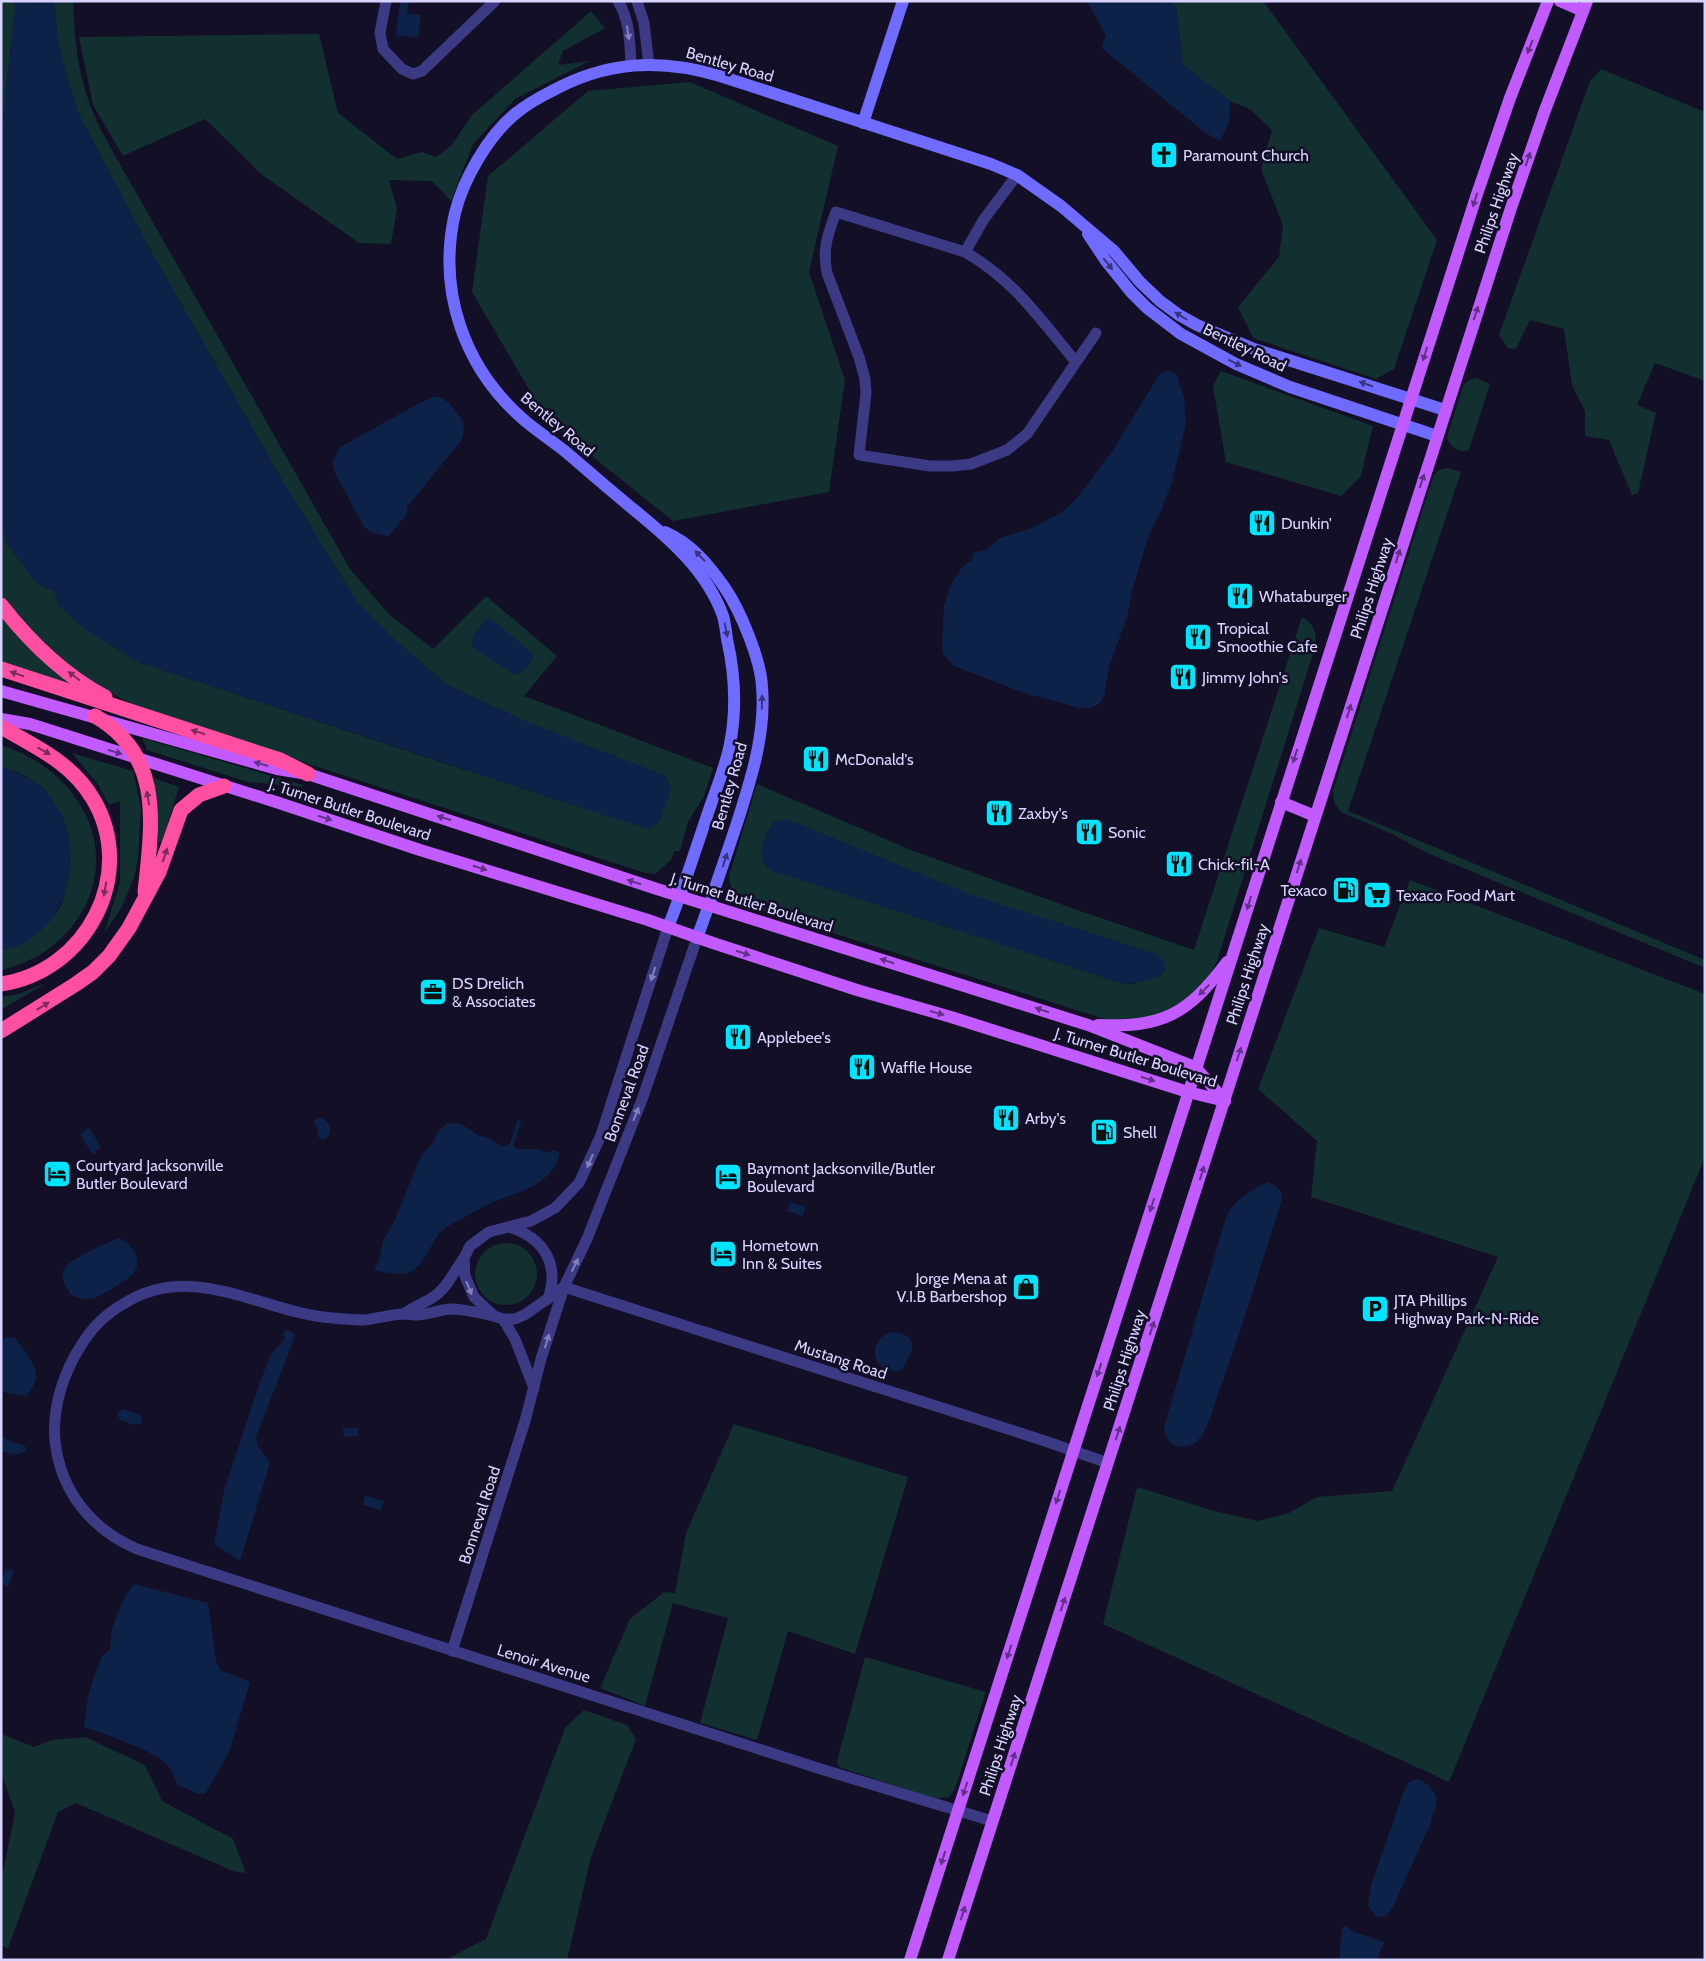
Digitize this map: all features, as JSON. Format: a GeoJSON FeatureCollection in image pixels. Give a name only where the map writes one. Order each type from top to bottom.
{"type":"FeatureCollection","features":[{"type":"Feature","properties":{"kind":"highway"},"geometry":{"type":"LineString","coordinates":[[1,605],[15,623],[59,665],[89,687],[130,710]]}},
{"type":"Feature","properties":{"kind":"highway"},"geometry":{"type":"LineString","coordinates":[[1,669],[280,760],[308,774]]}},
{"type":"Feature","properties":{"kind":"highway"},"geometry":{"type":"LineString","coordinates":[[95,716],[111,726],[126,739],[139,760],[150,808],[151,832],[144,899]]}},
{"type":"Feature","properties":{"kind":"highway"},"geometry":{"type":"LineString","coordinates":[[1,728],[48,752],[68,767],[94,799],[104,825],[109,847],[104,897],[94,922],[79,942],[61,959],[40,972],[17,982],[1,984]]}},
{"type":"Feature","properties":{"kind":"highway"},"geometry":{"type":"LineString","coordinates":[[1,1031],[57,997],[93,972],[109,956],[129,928],[159,872],[181,810],[199,795],[224,786]]}},
{"type":"Feature","properties":{"kind":"main road","name":"Philips Highway"},"geometry":{"type":"LineString","coordinates":[[910,1960],[1410,399],[1476,197],[1548,1]]}},
{"type":"Feature","properties":{"kind":"main road"},"geometry":{"type":"LineString","coordinates":[[1560,1],[1585,6]]}},
{"type":"Feature","properties":{"kind":"main road","name":"Philips Highway"},"geometry":{"type":"LineString","coordinates":[[948,1960],[1445,410],[1511,208],[1545,110],[1585,6]]}},
{"type":"Feature","properties":{"kind":"main road","name":"J. Turner Butler Boulevard"},"geometry":{"type":"LineString","coordinates":[[1,691],[95,716],[277,769],[308,774],[708,906],[1088,1025],[1195,1067],[1225,1100]]}},
{"type":"Feature","properties":{"kind":"main road","name":"J. Turner Butler Boulevard"},"geometry":{"type":"LineString","coordinates":[[1,719],[30,724],[420,850],[668,927],[858,990],[1188,1092],[1225,1100]]}},
{"type":"Feature","properties":{"kind":"main road"},"geometry":{"type":"LineString","coordinates":[[1280,802],[1315,816]]}},
{"type":"Feature","properties":{"kind":"main road"},"geometry":{"type":"LineString","coordinates":[[1088,1025],[1124,1026],[1141,1024],[1170,1016],[1188,1005],[1208,987],[1234,952]]}},
{"type":"Feature","properties":{"kind":"street"},"geometry":{"type":"LineString","coordinates":[[386,1],[380,33],[383,49],[402,69],[413,74],[422,71],[495,1]]}},
{"type":"Feature","properties":{"kind":"street"},"geometry":{"type":"LineString","coordinates":[[618,1],[624,12],[630,37],[631,66]]}},
{"type":"Feature","properties":{"kind":"street"},"geometry":{"type":"LineString","coordinates":[[637,1],[644,23],[649,65]]}},
{"type":"Feature","properties":{"kind":"street"},"geometry":{"type":"LineString","coordinates":[[863,123],[903,1]]}},
{"type":"Feature","properties":{"kind":"street","name":"Bentley Road"},"geometry":{"type":"LineString","coordinates":[[681,896],[730,746],[735,688],[733,666],[723,616],[708,586],[661,530],[522,418],[493,388],[478,366],[461,329],[454,307],[448,261],[452,226],[458,204],[474,167],[488,145],[513,116],[534,100],[583,76],[617,67],[678,65],[704,71],[992,164],[1016,176],[1061,206],[1114,251],[1140,282],[1160,301],[1197,325],[1254,348],[1445,410]]}},
{"type":"Feature","properties":{"kind":"street"},"geometry":{"type":"LineString","coordinates":[[965,252],[993,206],[1016,176]]}},
{"type":"Feature","properties":{"kind":"street"},"geometry":{"type":"LineString","coordinates":[[1076,362],[1037,314],[1002,276],[965,252],[836,212],[825,247],[824,260],[865,379],[866,393],[859,455],[930,466],[971,464],[1007,450],[1027,434],[1096,333]]}},
{"type":"Feature","properties":{"kind":"street","name":"Bentley Road"},"geometry":{"type":"LineString","coordinates":[[1081,224],[1106,261],[1131,292],[1147,308],[1181,334],[1236,364],[1290,387],[1437,436]]}},
{"type":"Feature","properties":{"kind":"street","name":"Bentley Road"},"geometry":{"type":"LineString","coordinates":[[661,530],[681,539],[691,547],[713,570],[730,596],[742,618],[762,685],[762,721],[758,748],[747,793],[708,906]]}},
{"type":"Feature","properties":{"kind":"street","name":"Bonneval Road"},"geometry":{"type":"LineString","coordinates":[[404,1314],[412,1307],[432,1298],[442,1290],[470,1246],[488,1232],[532,1221],[555,1208],[579,1183],[601,1135],[668,927],[681,896]]}},
{"type":"Feature","properties":{"kind":"street","name":"Bonneval Road"},"geometry":{"type":"LineString","coordinates":[[452,1651],[522,1430],[564,1287],[587,1239],[643,1097],[708,906]]}},
{"type":"Feature","properties":{"kind":"street"},"geometry":{"type":"LineString","coordinates":[[509,1227],[523,1231],[534,1239],[549,1260],[554,1280],[548,1299]]}},
{"type":"Feature","properties":{"kind":"street"},"geometry":{"type":"LineString","coordinates":[[464,1258],[465,1276],[474,1297],[499,1318],[515,1339],[534,1388]]}},
{"type":"Feature","properties":{"kind":"street","name":"Lenoir Avenue"},"geometry":{"type":"LineString","coordinates":[[499,1318],[462,1310],[448,1310],[363,1320],[303,1315],[229,1292],[188,1285],[153,1290],[135,1297],[113,1310],[96,1325],[76,1352],[65,1374],[55,1417],[56,1450],[65,1478],[72,1494],[93,1522],[118,1541],[137,1550],[992,1822]]}},
{"type":"Feature","properties":{"kind":"street","name":"Bonneval Road"},"geometry":{"type":"LineString","coordinates":[[499,1318],[515,1319],[526,1314],[564,1287]]}},
{"type":"Feature","properties":{"kind":"street","name":"Mustang Road"},"geometry":{"type":"LineString","coordinates":[[564,1287],[1108,1463]]}},
{"type":"Feature","properties":{"kind":"green space"},"geometry":{"type":"Polygon","coordinates":[[[1,1],[16,1],[1,135],[1,1]]]}},
{"type":"Feature","properties":{"kind":"green space"},"geometry":{"type":"Polygon","coordinates":[[[54,1],[73,1],[78,61],[90,104],[100,129],[350,569],[389,614],[433,649],[486,596],[557,656],[524,696],[713,768],[704,796],[688,822],[680,851],[674,851],[671,860],[655,874],[645,873],[157,715],[103,688],[71,666],[41,640],[7,603],[1,591],[1,527],[7,543],[36,583],[54,591],[138,662],[465,770],[520,719],[449,686],[399,644],[357,602],[283,482],[149,248],[77,111],[58,44],[54,1]],[[471,644],[475,649],[512,673],[518,674],[526,669],[533,658],[471,644]]]}},
{"type":"Feature","properties":{"kind":"green space"},"geometry":{"type":"Polygon","coordinates":[[[1171,1],[1263,1],[1437,240],[1394,369],[1376,379],[1253,338],[1238,307],[1279,257],[1283,225],[1261,169],[1272,130],[1250,109],[1230,101],[1183,65],[1176,8],[1171,1]]]}},
{"type":"Feature","properties":{"kind":"green space"},"geometry":{"type":"Polygon","coordinates":[[[591,11],[605,28],[563,51],[558,65],[590,61],[515,99],[473,144],[451,201],[432,181],[389,180],[397,209],[391,244],[359,243],[261,174],[205,119],[123,156],[93,105],[79,37],[319,34],[338,113],[397,159],[422,152],[436,157],[451,146],[472,115],[591,11]]]}},
{"type":"Feature","properties":{"kind":"green space"},"geometry":{"type":"Polygon","coordinates":[[[1601,69],[1705,112],[1705,381],[1655,363],[1637,405],[1656,413],[1638,493],[1632,495],[1609,440],[1585,436],[1585,411],[1572,385],[1564,329],[1530,320],[1516,349],[1508,348],[1499,335],[1590,81],[1601,69]]]}},
{"type":"Feature","properties":{"kind":"green space"},"geometry":{"type":"Polygon","coordinates":[[[690,82],[838,146],[809,272],[845,380],[829,492],[673,521],[547,420],[472,292],[488,176],[588,91],[690,82]]]}},
{"type":"Feature","properties":{"kind":"green space"},"geometry":{"type":"Polygon","coordinates":[[[1221,371],[1373,426],[1361,476],[1341,496],[1226,462],[1213,386],[1221,371]]]}},
{"type":"Feature","properties":{"kind":"green space"},"geometry":{"type":"Polygon","coordinates":[[[1476,378],[1490,384],[1469,450],[1462,451],[1452,447],[1447,437],[1464,384],[1476,378]]]}},
{"type":"Feature","properties":{"kind":"green space"},"geometry":{"type":"Polygon","coordinates":[[[1448,468],[1461,472],[1348,811],[1705,960],[1705,968],[1427,853],[1390,833],[1341,812],[1334,802],[1333,791],[1434,475],[1439,470],[1448,468]]]}},
{"type":"Feature","properties":{"kind":"green space"},"geometry":{"type":"Polygon","coordinates":[[[1,613],[91,693],[1,664],[1,613]]]}},
{"type":"Feature","properties":{"kind":"green space"},"geometry":{"type":"Polygon","coordinates":[[[1302,617],[1310,623],[1314,630],[1316,638],[1315,647],[1217,961],[1209,977],[1189,999],[1148,1019],[1108,1020],[744,905],[733,892],[729,876],[757,784],[911,850],[1194,950],[1302,617]],[[837,840],[761,854],[766,867],[1121,983],[1131,984],[1161,976],[837,840]]]}},
{"type":"Feature","properties":{"kind":"green space"},"geometry":{"type":"Polygon","coordinates":[[[142,738],[303,785],[302,787],[248,782],[147,750],[142,738]]]}},
{"type":"Feature","properties":{"kind":"green space"},"geometry":{"type":"Polygon","coordinates":[[[1,745],[41,764],[53,773],[73,794],[88,820],[95,845],[96,870],[90,893],[80,915],[65,934],[47,950],[25,962],[1,970],[1,951],[26,941],[48,923],[59,909],[65,891],[69,868],[69,844],[66,826],[47,793],[32,780],[1,766],[1,745]]]}},
{"type":"Feature","properties":{"kind":"green space"},"geometry":{"type":"Polygon","coordinates":[[[72,753],[133,771],[141,808],[138,859],[134,878],[122,906],[104,934],[120,882],[120,801],[109,805],[97,783],[72,753]]]}},
{"type":"Feature","properties":{"kind":"green space"},"geometry":{"type":"Polygon","coordinates":[[[156,779],[179,787],[162,842],[159,843],[157,799],[153,781],[156,779]]]}},
{"type":"Feature","properties":{"kind":"green space"},"geometry":{"type":"Polygon","coordinates":[[[1410,880],[1705,994],[1705,1157],[1449,1782],[1103,1624],[1137,1487],[1214,1511],[1258,1521],[1289,1513],[1317,1497],[1392,1491],[1498,1257],[1311,1197],[1317,1141],[1258,1089],[1319,928],[1384,947],[1410,880]]]}},
{"type":"Feature","properties":{"kind":"green space"},"geometry":{"type":"Polygon","coordinates":[[[46,983],[1,1010],[1,997],[18,994],[46,983]]]}},
{"type":"Feature","properties":{"kind":"green space"},"geometry":{"type":"Polygon","coordinates":[[[500,1243],[512,1243],[528,1252],[535,1262],[537,1274],[535,1286],[528,1296],[512,1305],[500,1305],[489,1300],[480,1291],[475,1280],[475,1268],[480,1257],[489,1248],[500,1243]]]}},
{"type":"Feature","properties":{"kind":"green space"},"geometry":{"type":"Polygon","coordinates":[[[734,1424],[908,1477],[855,1654],[788,1631],[757,1740],[700,1723],[728,1618],[673,1603],[645,1706],[600,1688],[630,1619],[664,1592],[675,1593],[686,1533],[734,1424]]]}},
{"type":"Feature","properties":{"kind":"green space"},"geometry":{"type":"Polygon","coordinates":[[[865,1657],[986,1692],[955,1789],[949,1797],[935,1799],[839,1767],[837,1761],[865,1657]]]}},
{"type":"Feature","properties":{"kind":"green space"},"geometry":{"type":"Polygon","coordinates":[[[584,1710],[627,1725],[636,1739],[591,1857],[567,1960],[454,1960],[449,1958],[486,1939],[565,1728],[584,1710]]]}},
{"type":"Feature","properties":{"kind":"green space"},"geometry":{"type":"Polygon","coordinates":[[[1,1734],[34,1747],[52,1740],[85,1737],[145,1765],[162,1801],[233,1839],[246,1873],[233,1871],[76,1803],[58,1812],[8,1948],[1,1946],[1,1882],[15,1812],[1,1772],[1,1734]]]}},
{"type":"Feature","properties":{"kind":"water"},"geometry":{"type":"Polygon","coordinates":[[[16,1],[54,1],[58,44],[77,111],[149,248],[283,482],[357,602],[399,644],[449,686],[520,719],[666,776],[671,789],[660,821],[649,829],[612,818],[138,662],[86,630],[58,605],[54,591],[36,583],[7,543],[1,527],[1,135],[16,1]]]}},
{"type":"Feature","properties":{"kind":"water"},"geometry":{"type":"Polygon","coordinates":[[[400,1],[409,1],[407,14],[421,15],[418,38],[396,35],[400,1]]]}},
{"type":"Feature","properties":{"kind":"water"},"geometry":{"type":"Polygon","coordinates":[[[1087,1],[1171,1],[1176,8],[1183,65],[1230,101],[1229,122],[1220,141],[1204,132],[1103,49],[1102,45],[1106,36],[1087,1]]]}},
{"type":"Feature","properties":{"kind":"water"},"geometry":{"type":"Polygon","coordinates":[[[1165,371],[1170,371],[1177,375],[1184,397],[1186,424],[1172,482],[1161,511],[1148,537],[1131,595],[1128,614],[1109,667],[1104,696],[1100,703],[1091,708],[1079,708],[1021,692],[954,666],[943,654],[942,648],[944,606],[950,586],[963,566],[972,560],[973,553],[986,550],[1000,538],[1032,528],[1062,512],[1076,499],[1113,450],[1159,375],[1165,371]]]}},
{"type":"Feature","properties":{"kind":"water"},"geometry":{"type":"Polygon","coordinates":[[[431,397],[439,397],[448,402],[462,419],[464,430],[461,441],[407,507],[407,514],[389,536],[372,533],[364,527],[335,473],[332,462],[340,447],[431,397]]]}},
{"type":"Feature","properties":{"kind":"water"},"geometry":{"type":"Polygon","coordinates":[[[488,619],[493,620],[532,653],[533,658],[526,669],[518,674],[512,673],[475,649],[472,641],[476,631],[488,619]]]}},
{"type":"Feature","properties":{"kind":"water"},"geometry":{"type":"Polygon","coordinates":[[[1,766],[26,777],[47,793],[61,814],[69,837],[71,862],[67,886],[58,908],[44,928],[25,942],[1,951],[1,766]]]}},
{"type":"Feature","properties":{"kind":"water"},"geometry":{"type":"Polygon","coordinates":[[[787,819],[972,895],[1153,953],[1162,959],[1165,969],[1157,977],[1150,980],[1121,983],[772,871],[763,860],[762,848],[764,841],[773,822],[787,819]]]}},
{"type":"Feature","properties":{"kind":"water"},"geometry":{"type":"Polygon","coordinates":[[[317,1118],[323,1118],[330,1125],[330,1133],[326,1139],[321,1139],[317,1136],[318,1128],[313,1122],[317,1118]]]}},
{"type":"Feature","properties":{"kind":"water"},"geometry":{"type":"Polygon","coordinates":[[[447,1123],[461,1124],[503,1147],[512,1143],[516,1149],[538,1149],[546,1153],[554,1150],[560,1153],[555,1166],[538,1183],[481,1208],[442,1231],[417,1268],[408,1273],[398,1274],[374,1270],[379,1260],[383,1241],[393,1224],[421,1156],[433,1143],[437,1133],[447,1123]]]}},
{"type":"Feature","properties":{"kind":"water"},"geometry":{"type":"Polygon","coordinates":[[[89,1128],[101,1147],[93,1155],[80,1134],[89,1128]]]}},
{"type":"Feature","properties":{"kind":"water"},"geometry":{"type":"Polygon","coordinates":[[[1267,1182],[1278,1188],[1282,1199],[1210,1418],[1202,1435],[1194,1444],[1184,1447],[1175,1445],[1168,1439],[1164,1427],[1226,1217],[1239,1200],[1267,1182]]]}},
{"type":"Feature","properties":{"kind":"water"},"geometry":{"type":"Polygon","coordinates":[[[790,1202],[806,1207],[803,1216],[787,1211],[790,1202]]]}},
{"type":"Feature","properties":{"kind":"water"},"geometry":{"type":"Polygon","coordinates":[[[119,1238],[128,1244],[135,1253],[137,1266],[131,1276],[95,1298],[83,1299],[70,1294],[63,1278],[65,1267],[87,1252],[119,1238]]]}},
{"type":"Feature","properties":{"kind":"water"},"geometry":{"type":"Polygon","coordinates":[[[286,1330],[295,1335],[256,1437],[258,1447],[270,1463],[240,1561],[214,1544],[224,1491],[270,1356],[285,1338],[283,1334],[286,1330]]]}},
{"type":"Feature","properties":{"kind":"water"},"geometry":{"type":"Polygon","coordinates":[[[891,1332],[901,1333],[911,1340],[912,1345],[909,1357],[901,1370],[884,1368],[875,1357],[877,1343],[891,1332]]]}},
{"type":"Feature","properties":{"kind":"water"},"geometry":{"type":"Polygon","coordinates":[[[7,1337],[15,1338],[35,1368],[36,1378],[26,1396],[6,1393],[1,1390],[1,1340],[7,1337]]]}},
{"type":"Feature","properties":{"kind":"water"},"geometry":{"type":"Polygon","coordinates":[[[124,1409],[138,1414],[142,1418],[141,1423],[135,1425],[120,1420],[117,1413],[124,1409]]]}},
{"type":"Feature","properties":{"kind":"water"},"geometry":{"type":"Polygon","coordinates":[[[343,1428],[358,1428],[358,1436],[344,1437],[343,1428]]]}},
{"type":"Feature","properties":{"kind":"water"},"geometry":{"type":"Polygon","coordinates":[[[1,1435],[11,1442],[24,1445],[27,1450],[18,1454],[1,1451],[1,1435]]]}},
{"type":"Feature","properties":{"kind":"water"},"geometry":{"type":"Polygon","coordinates":[[[365,1496],[384,1501],[381,1510],[363,1505],[365,1496]]]}},
{"type":"Feature","properties":{"kind":"water"},"geometry":{"type":"Polygon","coordinates":[[[6,1569],[14,1571],[8,1586],[1,1583],[6,1569]]]}},
{"type":"Feature","properties":{"kind":"water"},"geometry":{"type":"Polygon","coordinates":[[[134,1584],[208,1603],[216,1661],[220,1670],[250,1682],[229,1752],[205,1794],[196,1793],[178,1785],[169,1767],[153,1755],[130,1744],[84,1727],[88,1696],[94,1676],[102,1656],[110,1649],[112,1628],[125,1596],[134,1584]]]}},
{"type":"Feature","properties":{"kind":"water"},"geometry":{"type":"Polygon","coordinates":[[[1417,1779],[1432,1789],[1436,1796],[1436,1806],[1429,1828],[1394,1905],[1386,1916],[1377,1917],[1368,1906],[1371,1885],[1404,1791],[1409,1782],[1417,1779]]]}},
{"type":"Feature","properties":{"kind":"water"},"geometry":{"type":"Polygon","coordinates":[[[1346,1926],[1354,1932],[1384,1942],[1377,1960],[1339,1960],[1342,1929],[1346,1926]]]}},
{"type":"Feature","properties":{"kind":"waterway"},"geometry":{"type":"LineString","coordinates":[[512,1143],[519,1122]]}},
{"type":"Feature","properties":{"kind":"place","name":"Paramount Church"},"geometry":{"type":"Point","coordinates":[1164,155]}},
{"type":"Feature","properties":{"kind":"place","name":"Dunkin'"},"geometry":{"type":"Point","coordinates":[1262,523]}},
{"type":"Feature","properties":{"kind":"place","name":"Whataburger"},"geometry":{"type":"Point","coordinates":[1240,596]}},
{"type":"Feature","properties":{"kind":"place","name":"Tropical Smoothie Cafe"},"geometry":{"type":"Point","coordinates":[1198,637]}},
{"type":"Feature","properties":{"kind":"place","name":"Jimmy John's"},"geometry":{"type":"Point","coordinates":[1183,677]}},
{"type":"Feature","properties":{"kind":"place","name":"McDonald's"},"geometry":{"type":"Point","coordinates":[816,759]}},
{"type":"Feature","properties":{"kind":"place","name":"Zaxby's"},"geometry":{"type":"Point","coordinates":[999,813]}},
{"type":"Feature","properties":{"kind":"place","name":"Sonic"},"geometry":{"type":"Point","coordinates":[1089,832]}},
{"type":"Feature","properties":{"kind":"place","name":"Chick-fil-A"},"geometry":{"type":"Point","coordinates":[1179,864]}},
{"type":"Feature","properties":{"kind":"place","name":"Texaco"},"geometry":{"type":"Point","coordinates":[1346,890]}},
{"type":"Feature","properties":{"kind":"place","name":"Texaco Food Mart"},"geometry":{"type":"Point","coordinates":[1377,895]}},
{"type":"Feature","properties":{"kind":"place","name":"DS Drelich & Associates"},"geometry":{"type":"Point","coordinates":[433,992]}},
{"type":"Feature","properties":{"kind":"place","name":"Applebee's"},"geometry":{"type":"Point","coordinates":[738,1037]}},
{"type":"Feature","properties":{"kind":"place","name":"Waffle House"},"geometry":{"type":"Point","coordinates":[862,1067]}},
{"type":"Feature","properties":{"kind":"place","name":"Arby's"},"geometry":{"type":"Point","coordinates":[1006,1118]}},
{"type":"Feature","properties":{"kind":"place","name":"Shell"},"geometry":{"type":"Point","coordinates":[1104,1132]}},
{"type":"Feature","properties":{"kind":"place","name":"Courtyard Jacksonville Butler Boulevard"},"geometry":{"type":"Point","coordinates":[57,1174]}},
{"type":"Feature","properties":{"kind":"place","name":"Baymont Jacksonville/Butler Boulevard"},"geometry":{"type":"Point","coordinates":[728,1177]}},
{"type":"Feature","properties":{"kind":"place","name":"Hometown Inn & Suites"},"geometry":{"type":"Point","coordinates":[723,1254]}},
{"type":"Feature","properties":{"kind":"place","name":"Jorge Mena at V.I.B Barbershop"},"geometry":{"type":"Point","coordinates":[1026,1287]}},
{"type":"Feature","properties":{"kind":"place","name":"JTA Phillips Highway Park-N-Ride"},"geometry":{"type":"Point","coordinates":[1375,1309]}}]}
